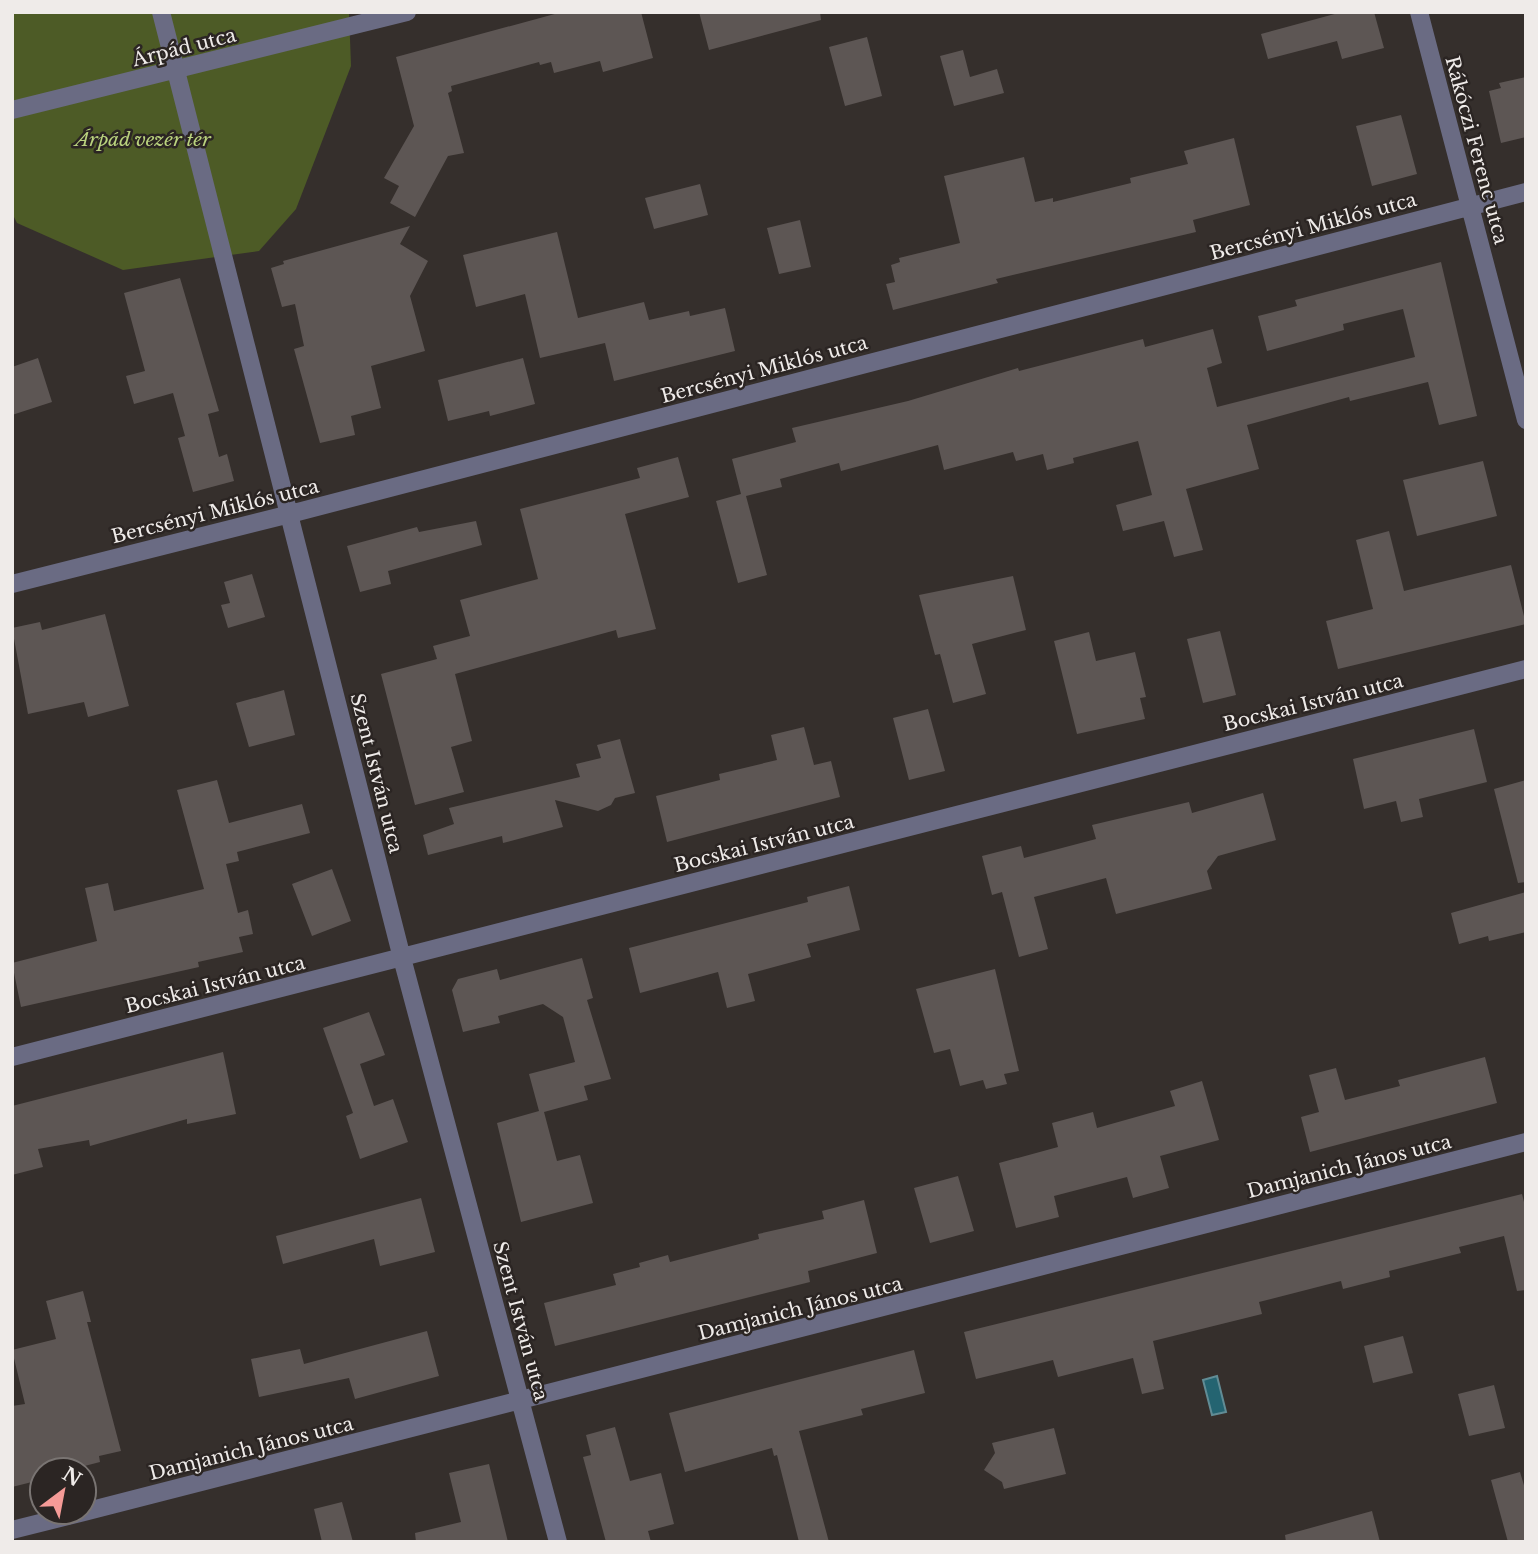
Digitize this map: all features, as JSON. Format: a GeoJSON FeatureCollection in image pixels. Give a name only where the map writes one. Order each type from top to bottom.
{"type":"FeatureCollection","features":[{"type":"Feature","properties":{"kind":"street","name":"Szent István utca"},"geometry":{"type":"LineString","coordinates":[[161,12],[402,958],[558,1542]]}},
{"type":"Feature","properties":{"kind":"street","name":"Árpád utca"},"geometry":{"type":"LineString","coordinates":[[12,110],[407,12]]}},
{"type":"Feature","properties":{"kind":"street","name":"Rákóczi Ferenc utca"},"geometry":{"type":"LineString","coordinates":[[1419,12],[1526,421]]}},
{"type":"Feature","properties":{"kind":"street","name":"Bercsényi Miklós utca"},"geometry":{"type":"LineString","coordinates":[[12,584],[1526,192]]}},
{"type":"Feature","properties":{"kind":"street","name":"Bocskai István utca"},"geometry":{"type":"LineString","coordinates":[[12,1057],[1526,669]]}},
{"type":"Feature","properties":{"kind":"street","name":"Damjanich János utca"},"geometry":{"type":"LineString","coordinates":[[98,1508],[1526,1142]]}},
{"type":"Feature","properties":{"kind":"green space","name":"Árpád vezér tér"},"geometry":{"type":"Polygon","coordinates":[[[12,12],[349,12],[351,66],[296,209],[259,251],[123,270],[17,223],[12,213],[12,12]]]}},
{"type":"Feature","properties":{"kind":"water"},"geometry":{"type":"Polygon","coordinates":[[[1217,1376],[1226,1412],[1212,1415],[1203,1380],[1217,1376]]]}},
{"type":"Feature","properties":{"kind":"building"},"geometry":{"type":"Polygon","coordinates":[[[562,12],[641,12],[653,58],[603,72],[600,61],[554,73],[551,62],[540,65],[539,62],[451,86],[452,91],[448,93],[464,153],[448,156],[415,217],[390,203],[399,186],[384,178],[414,126],[396,57],[562,12]]]}},
{"type":"Feature","properties":{"kind":"building"},"geometry":{"type":"Polygon","coordinates":[[[699,12],[820,12],[821,20],[709,50],[699,12]]]}},
{"type":"Feature","properties":{"kind":"building"},"geometry":{"type":"Polygon","coordinates":[[[1342,12],[1374,12],[1384,48],[1342,59],[1337,41],[1268,59],[1261,34],[1342,12]]]}},
{"type":"Feature","properties":{"kind":"building"},"geometry":{"type":"Polygon","coordinates":[[[867,37],[882,96],[845,106],[829,47],[867,37]]]}},
{"type":"Feature","properties":{"kind":"building"},"geometry":{"type":"Polygon","coordinates":[[[963,50],[970,77],[997,69],[1004,93],[954,106],[940,56],[963,50]]]}},
{"type":"Feature","properties":{"kind":"building"},"geometry":{"type":"Polygon","coordinates":[[[1526,77],[1526,137],[1501,143],[1489,91],[1501,88],[1499,83],[1526,77]]]}},
{"type":"Feature","properties":{"kind":"building"},"geometry":{"type":"Polygon","coordinates":[[[1401,115],[1417,174],[1372,186],[1356,126],[1401,115]]]}},
{"type":"Feature","properties":{"kind":"building"},"geometry":{"type":"Polygon","coordinates":[[[1234,138],[1250,205],[1193,220],[1196,232],[996,279],[998,283],[893,310],[886,284],[895,282],[891,265],[900,262],[899,258],[960,243],[944,176],[1024,157],[1035,202],[1053,198],[1053,202],[1131,183],[1130,178],[1188,164],[1184,151],[1234,138]]]}},
{"type":"Feature","properties":{"kind":"building"},"geometry":{"type":"Polygon","coordinates":[[[700,184],[708,215],[654,229],[645,198],[700,184]]]}},
{"type":"Feature","properties":{"kind":"building"},"geometry":{"type":"Polygon","coordinates":[[[800,220],[811,267],[779,274],[767,228],[800,220]]]}},
{"type":"Feature","properties":{"kind":"building"},"geometry":{"type":"Polygon","coordinates":[[[410,226],[400,244],[428,261],[410,296],[425,351],[371,366],[381,408],[351,416],[355,435],[320,443],[294,349],[304,346],[295,304],[282,307],[271,268],[284,264],[283,261],[410,226]]]}},
{"type":"Feature","properties":{"kind":"building"},"geometry":{"type":"Polygon","coordinates":[[[557,232],[578,318],[644,302],[649,320],[689,311],[690,316],[725,308],[735,351],[614,381],[605,343],[540,358],[525,294],[476,307],[463,255],[557,232]]]}},
{"type":"Feature","properties":{"kind":"building"},"geometry":{"type":"Polygon","coordinates":[[[1441,262],[1477,416],[1439,425],[1428,382],[1350,401],[1349,397],[1247,425],[1259,469],[1186,489],[1203,550],[1174,557],[1164,521],[1123,531],[1116,505],[1152,495],[1138,441],[1073,458],[1074,463],[1047,470],[1043,454],[1016,461],[1013,452],[944,470],[938,445],[841,471],[839,463],[780,479],[782,487],[746,496],[767,575],[738,583],[716,501],[741,494],[732,459],[796,442],[792,428],[908,401],[1018,368],[1019,371],[1143,339],[1145,347],[1213,329],[1222,363],[1207,368],[1217,407],[1415,357],[1403,309],[1343,324],[1344,330],[1267,351],[1258,316],[1297,306],[1295,300],[1441,262]]]}},
{"type":"Feature","properties":{"kind":"building"},"geometry":{"type":"Polygon","coordinates":[[[180,278],[219,411],[208,414],[219,457],[227,454],[234,481],[193,492],[178,438],[185,436],[173,393],[134,404],[126,376],[145,371],[124,293],[180,278]]]}},
{"type":"Feature","properties":{"kind":"building"},"geometry":{"type":"Polygon","coordinates":[[[38,358],[52,402],[12,415],[12,367],[38,358]]]}},
{"type":"Feature","properties":{"kind":"building"},"geometry":{"type":"Polygon","coordinates":[[[523,358],[535,404],[490,416],[489,411],[448,421],[438,380],[523,358]]]}},
{"type":"Feature","properties":{"kind":"building"},"geometry":{"type":"Polygon","coordinates":[[[678,457],[689,497],[625,514],[656,629],[618,638],[616,630],[455,674],[472,741],[451,747],[464,792],[415,805],[381,674],[437,659],[433,646],[470,636],[460,600],[538,579],[520,509],[640,478],[637,468],[678,457]]]}},
{"type":"Feature","properties":{"kind":"building"},"geometry":{"type":"Polygon","coordinates":[[[1483,461],[1497,516],[1417,536],[1403,480],[1483,461]]]}},
{"type":"Feature","properties":{"kind":"building"},"geometry":{"type":"Polygon","coordinates":[[[476,521],[482,545],[388,571],[391,584],[360,592],[347,546],[417,527],[419,532],[476,521]]]}},
{"type":"Feature","properties":{"kind":"building"},"geometry":{"type":"Polygon","coordinates":[[[1389,531],[1404,591],[1511,565],[1526,624],[1338,669],[1326,621],[1373,609],[1356,540],[1389,531]]]}},
{"type":"Feature","properties":{"kind":"building"},"geometry":{"type":"Polygon","coordinates":[[[252,574],[265,617],[228,628],[221,605],[230,603],[224,582],[252,574]]]}},
{"type":"Feature","properties":{"kind":"building"},"geometry":{"type":"Polygon","coordinates":[[[1013,576],[1026,630],[972,644],[986,694],[953,703],[940,654],[935,655],[919,595],[1013,576]]]}},
{"type":"Feature","properties":{"kind":"building"},"geometry":{"type":"Polygon","coordinates":[[[105,614],[129,706],[88,717],[84,702],[28,714],[12,628],[40,622],[42,630],[105,614]]]}},
{"type":"Feature","properties":{"kind":"building"},"geometry":{"type":"Polygon","coordinates":[[[1220,631],[1236,695],[1203,703],[1187,639],[1220,631]]]}},
{"type":"Feature","properties":{"kind":"building"},"geometry":{"type":"Polygon","coordinates":[[[1089,632],[1096,661],[1135,652],[1146,697],[1140,698],[1145,719],[1077,734],[1054,641],[1089,632]]]}},
{"type":"Feature","properties":{"kind":"building"},"geometry":{"type":"Polygon","coordinates":[[[284,690],[295,735],[249,747],[236,703],[284,690]]]}},
{"type":"Feature","properties":{"kind":"building"},"geometry":{"type":"Polygon","coordinates":[[[928,709],[945,771],[909,780],[893,718],[928,709]]]}},
{"type":"Feature","properties":{"kind":"building"},"geometry":{"type":"Polygon","coordinates":[[[804,727],[814,765],[831,761],[840,797],[667,842],[656,796],[720,780],[719,774],[777,760],[771,735],[804,727]]]}},
{"type":"Feature","properties":{"kind":"building"},"geometry":{"type":"Polygon","coordinates":[[[1474,729],[1487,782],[1419,799],[1423,817],[1401,822],[1396,801],[1364,809],[1353,759],[1474,729]]]}},
{"type":"Feature","properties":{"kind":"building"},"geometry":{"type":"Polygon","coordinates":[[[620,739],[635,793],[615,798],[611,805],[598,811],[555,800],[563,827],[503,843],[502,836],[428,855],[423,835],[454,824],[449,808],[580,777],[576,764],[601,758],[597,745],[620,739]]]}},
{"type":"Feature","properties":{"kind":"building"},"geometry":{"type":"Polygon","coordinates":[[[217,780],[229,823],[302,804],[310,833],[237,852],[239,861],[226,864],[238,913],[248,910],[253,934],[239,937],[243,952],[198,962],[199,967],[21,1007],[12,963],[97,941],[85,888],[108,883],[114,911],[204,889],[177,790],[217,780]]]}},
{"type":"Feature","properties":{"kind":"building"},"geometry":{"type":"Polygon","coordinates":[[[1526,780],[1526,882],[1518,883],[1494,789],[1526,780]]]}},
{"type":"Feature","properties":{"kind":"building"},"geometry":{"type":"Polygon","coordinates":[[[1263,793],[1276,840],[1218,856],[1207,871],[1212,889],[1116,914],[1106,878],[1034,897],[1048,949],[1019,957],[1002,892],[992,895],[982,856],[1021,846],[1024,858],[1096,839],[1092,825],[1189,802],[1192,813],[1263,793]]]}},
{"type":"Feature","properties":{"kind":"building"},"geometry":{"type":"Polygon","coordinates":[[[332,869],[351,921],[312,936],[292,884],[332,869]]]}},
{"type":"Feature","properties":{"kind":"building"},"geometry":{"type":"Polygon","coordinates":[[[849,886],[860,930],[807,944],[811,957],[748,974],[755,1001],[727,1008],[718,972],[640,993],[629,948],[808,902],[807,897],[849,886]]]}},
{"type":"Feature","properties":{"kind":"building"},"geometry":{"type":"Polygon","coordinates":[[[1526,892],[1526,932],[1489,941],[1488,936],[1459,944],[1451,913],[1526,892]]]}},
{"type":"Feature","properties":{"kind":"building"},"geometry":{"type":"Polygon","coordinates":[[[582,958],[593,998],[587,1000],[611,1079],[584,1086],[588,1100],[544,1112],[557,1161],[580,1155],[593,1203],[521,1222],[497,1123],[539,1111],[529,1074],[575,1062],[563,1017],[543,1004],[498,1016],[500,1023],[463,1032],[452,990],[458,979],[497,969],[500,980],[582,958]]]}},
{"type":"Feature","properties":{"kind":"building"},"geometry":{"type":"Polygon","coordinates":[[[995,969],[1019,1071],[1004,1074],[1007,1084],[986,1089],[983,1080],[960,1086],[950,1049],[934,1053],[916,989],[995,969]]]}},
{"type":"Feature","properties":{"kind":"building"},"geometry":{"type":"Polygon","coordinates":[[[369,1012],[385,1055],[360,1064],[374,1106],[393,1099],[408,1142],[360,1159],[346,1116],[353,1113],[323,1028],[369,1012]]]}},
{"type":"Feature","properties":{"kind":"building"},"geometry":{"type":"Polygon","coordinates":[[[223,1052],[236,1114],[187,1124],[187,1119],[90,1146],[89,1140],[38,1149],[43,1167],[12,1175],[12,1106],[223,1052]]]}},
{"type":"Feature","properties":{"kind":"building"},"geometry":{"type":"Polygon","coordinates":[[[1485,1057],[1497,1103],[1310,1152],[1301,1117],[1319,1112],[1309,1075],[1336,1068],[1345,1100],[1400,1086],[1398,1080],[1485,1057]]]}},
{"type":"Feature","properties":{"kind":"building"},"geometry":{"type":"Polygon","coordinates":[[[1202,1081],[1219,1140],[1160,1156],[1169,1188],[1133,1198],[1127,1177],[1054,1196],[1059,1217],[1016,1228],[999,1163],[1058,1147],[1052,1123],[1093,1112],[1097,1128],[1175,1106],[1170,1091],[1202,1081]]]}},
{"type":"Feature","properties":{"kind":"building"},"geometry":{"type":"Polygon","coordinates":[[[958,1176],[974,1231],[930,1243],[914,1188],[958,1176]]]}},
{"type":"Feature","properties":{"kind":"building"},"geometry":{"type":"Polygon","coordinates":[[[1522,1194],[1526,1210],[1526,1290],[1517,1291],[1504,1236],[1459,1247],[1461,1253],[1389,1271],[1390,1277],[1343,1289],[1341,1281],[1259,1302],[1262,1314],[1153,1341],[1164,1389],[1142,1394],[1133,1358],[1058,1377],[1053,1360],[976,1379],[964,1332],[1522,1194]]]}},
{"type":"Feature","properties":{"kind":"building"},"geometry":{"type":"Polygon","coordinates":[[[421,1198],[435,1252],[380,1266],[374,1239],[283,1264],[276,1236],[421,1198]]]}},
{"type":"Feature","properties":{"kind":"building"},"geometry":{"type":"Polygon","coordinates":[[[864,1200],[877,1253],[808,1271],[810,1282],[555,1346],[544,1303],[616,1285],[613,1274],[640,1267],[639,1263],[668,1255],[670,1262],[759,1239],[758,1234],[824,1219],[822,1211],[864,1200]]]}},
{"type":"Feature","properties":{"kind":"building"},"geometry":{"type":"Polygon","coordinates":[[[83,1291],[91,1322],[87,1322],[121,1451],[99,1456],[98,1463],[98,1456],[28,1456],[28,1483],[12,1487],[12,1406],[25,1404],[12,1350],[56,1339],[46,1301],[83,1291]]]}},
{"type":"Feature","properties":{"kind":"building"},"geometry":{"type":"Polygon","coordinates":[[[427,1331],[439,1376],[355,1399],[349,1378],[259,1397],[251,1359],[300,1349],[304,1364],[427,1331]]]}},
{"type":"Feature","properties":{"kind":"building"},"geometry":{"type":"Polygon","coordinates":[[[1403,1336],[1413,1373],[1373,1383],[1364,1346],[1403,1336]]]}},
{"type":"Feature","properties":{"kind":"building"},"geometry":{"type":"Polygon","coordinates":[[[914,1350],[925,1393],[861,1409],[863,1415],[799,1431],[829,1542],[799,1542],[777,1455],[774,1456],[772,1448],[685,1472],[669,1413],[914,1350]]]}},
{"type":"Feature","properties":{"kind":"building"},"geometry":{"type":"Polygon","coordinates":[[[1494,1385],[1505,1428],[1469,1436],[1458,1394],[1494,1385]]]}},
{"type":"Feature","properties":{"kind":"building"},"geometry":{"type":"Polygon","coordinates":[[[615,1427],[630,1481],[661,1473],[674,1524],[648,1531],[651,1542],[606,1542],[583,1457],[591,1455],[586,1435],[615,1427]]]}},
{"type":"Feature","properties":{"kind":"building"},"geometry":{"type":"Polygon","coordinates":[[[1054,1428],[1066,1474],[1004,1489],[1002,1482],[984,1470],[995,1453],[992,1443],[1054,1428]]]}},
{"type":"Feature","properties":{"kind":"building"},"geometry":{"type":"Polygon","coordinates":[[[489,1464],[508,1542],[416,1542],[415,1533],[461,1522],[449,1473],[489,1464]]]}},
{"type":"Feature","properties":{"kind":"building"},"geometry":{"type":"Polygon","coordinates":[[[1520,1472],[1526,1492],[1526,1542],[1508,1542],[1491,1480],[1520,1472]]]}},
{"type":"Feature","properties":{"kind":"building"},"geometry":{"type":"Polygon","coordinates":[[[342,1502],[353,1542],[322,1542],[314,1509],[342,1502]]]}},
{"type":"Feature","properties":{"kind":"building"},"geometry":{"type":"Polygon","coordinates":[[[1372,1511],[1380,1542],[1286,1542],[1285,1535],[1372,1511]]]}}]}
